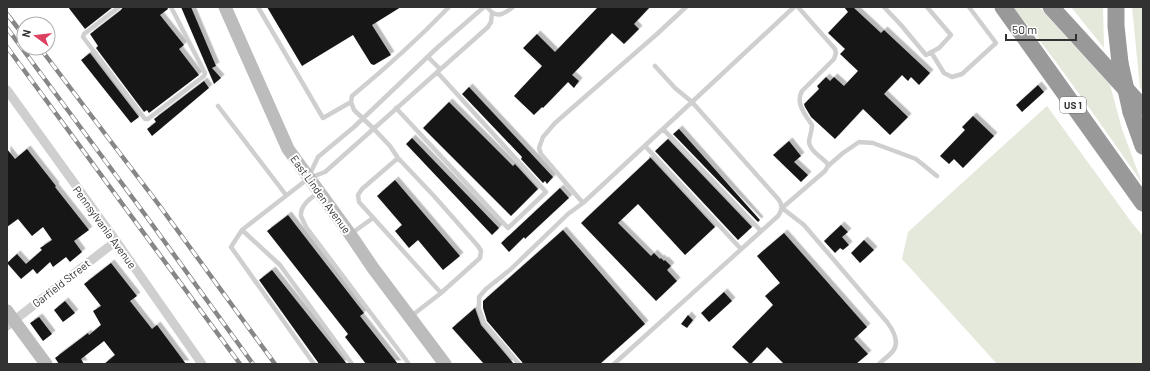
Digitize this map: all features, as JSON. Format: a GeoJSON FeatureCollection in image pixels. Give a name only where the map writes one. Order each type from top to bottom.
{"type":"FeatureCollection","features":[{"type":"Feature","properties":{"kind":"highway","name":"US 1"},"geometry":{"type":"LineString","coordinates":[[1003,7],[1143,204]]}},
{"type":"Feature","properties":{"kind":"highway"},"geometry":{"type":"LineString","coordinates":[[1051,7],[1137,110]]}},
{"type":"Feature","properties":{"kind":"highway"},"geometry":{"type":"LineString","coordinates":[[1116,7],[1120,63],[1137,110],[1143,146]]}},
{"type":"Feature","properties":{"kind":"street","name":"East Linden Avenue"},"geometry":{"type":"LineString","coordinates":[[225,7],[288,149],[373,268],[445,364]]}},
{"type":"Feature","properties":{"kind":"street","name":"Pennsylvania Avenue"},"geometry":{"type":"LineString","coordinates":[[7,90],[116,241],[202,364]]}},
{"type":"Feature","properties":{"kind":"street","name":"Garfield Street"},"geometry":{"type":"LineString","coordinates":[[9,319],[116,241]]}},
{"type":"Feature","properties":{"kind":"street"},"geometry":{"type":"LineString","coordinates":[[9,319],[46,364]]}},
{"type":"Feature","properties":{"kind":"lane"},"geometry":{"type":"LineString","coordinates":[[119,7],[84,34],[83,37],[145,119],[148,119],[204,76],[204,73],[171,7]]}},
{"type":"Feature","properties":{"kind":"lane"},"geometry":{"type":"LineString","coordinates":[[258,7],[323,118],[351,102]]}},
{"type":"Feature","properties":{"kind":"lane"},"geometry":{"type":"LineString","coordinates":[[410,317],[441,293],[480,258],[481,251],[434,196],[398,158],[390,146],[374,128],[354,110],[351,102],[352,96],[385,69],[449,7]]}},
{"type":"Feature","properties":{"kind":"lane"},"geometry":{"type":"LineString","coordinates":[[309,178],[318,157],[354,127],[428,57],[484,7]]}},
{"type":"Feature","properties":{"kind":"lane"},"geometry":{"type":"LineString","coordinates":[[487,7],[492,13],[499,15],[513,7]]}},
{"type":"Feature","properties":{"kind":"lane"},"geometry":{"type":"LineString","coordinates":[[583,203],[542,154],[539,148],[543,137],[555,123],[686,7]]}},
{"type":"Feature","properties":{"kind":"lane"},"geometry":{"type":"LineString","coordinates":[[519,364],[484,323],[478,309],[480,298],[486,289],[511,269],[568,214],[583,203],[794,7]]}},
{"type":"Feature","properties":{"kind":"lane"},"geometry":{"type":"LineString","coordinates":[[798,7],[835,49],[836,53],[834,59],[802,91],[799,100],[800,107],[812,125],[809,141],[812,150],[827,163],[828,166]]}},
{"type":"Feature","properties":{"kind":"lane"},"geometry":{"type":"LineString","coordinates":[[884,7],[926,55],[939,48],[951,35],[928,7]]}},
{"type":"Feature","properties":{"kind":"lane"},"geometry":{"type":"LineString","coordinates":[[931,52],[944,73],[952,77],[962,74],[996,43],[969,7]]}},
{"type":"Feature","properties":{"kind":"lane"},"geometry":{"type":"LineString","coordinates":[[314,364],[232,247],[242,230],[309,178],[326,172],[438,70],[488,27],[491,22],[492,13]]}},
{"type":"Feature","properties":{"kind":"lane"},"geometry":{"type":"LineString","coordinates":[[396,108],[508,228],[546,192],[428,57]]}},
{"type":"Feature","properties":{"kind":"lane"},"geometry":{"type":"LineString","coordinates":[[655,66],[675,88],[692,102],[779,200],[782,208],[804,225],[893,330],[896,341],[894,350],[879,364]]}},
{"type":"Feature","properties":{"kind":"lane"},"geometry":{"type":"LineString","coordinates":[[218,106],[286,195]]}},
{"type":"Feature","properties":{"kind":"lane"},"geometry":{"type":"LineString","coordinates":[[663,129],[761,231]]}},
{"type":"Feature","properties":{"kind":"lane"},"geometry":{"type":"LineString","coordinates":[[614,364],[778,216],[782,208],[825,171],[828,166],[843,153],[860,142],[872,143],[916,159],[937,176]]}},
{"type":"Feature","properties":{"kind":"lane"},"geometry":{"type":"LineString","coordinates":[[645,146],[741,248]]}},
{"type":"Feature","properties":{"kind":"lane"},"geometry":{"type":"LineString","coordinates":[[398,158],[362,189],[358,195],[358,202],[441,293]]}},
{"type":"Feature","properties":{"kind":"lane"},"geometry":{"type":"LineString","coordinates":[[319,192],[302,208],[301,215],[306,228],[409,364]]}},
{"type":"Feature","properties":{"kind":"lane"},"geometry":{"type":"LineString","coordinates":[[350,234],[373,218]]}},
{"type":"Feature","properties":{"kind":"lane"},"geometry":{"type":"LineString","coordinates":[[242,230],[280,265],[352,364]]}},
{"type":"Feature","properties":{"kind":"shaded area"},"geometry":{"type":"Polygon","coordinates":[[[1013,7],[1039,7],[1110,85],[1122,129],[1142,183],[1063,71],[1013,7]]]}},
{"type":"Feature","properties":{"kind":"shaded area"},"geometry":{"type":"Polygon","coordinates":[[[1071,7],[1103,7],[1104,48],[1071,7]]]}},
{"type":"Feature","properties":{"kind":"shaded area"},"geometry":{"type":"Polygon","coordinates":[[[1132,7],[1143,7],[1143,91],[1140,88],[1132,7]]]}},
{"type":"Feature","properties":{"kind":"shaded area"},"geometry":{"type":"Polygon","coordinates":[[[1047,106],[1143,236],[1143,364],[997,364],[902,259],[908,232],[1047,106]]]}},
{"type":"Feature","properties":{"kind":"building"},"geometry":{"type":"Polygon","coordinates":[[[68,7],[113,7],[85,29],[68,7]]]}},
{"type":"Feature","properties":{"kind":"building"},"geometry":{"type":"Polygon","coordinates":[[[123,7],[167,7],[168,9],[160,15],[184,45],[179,49],[199,75],[149,113],[147,110],[144,112],[96,48],[98,46],[90,34],[123,7]]]}},
{"type":"Feature","properties":{"kind":"building"},"geometry":{"type":"Polygon","coordinates":[[[181,7],[191,7],[216,66],[212,68],[221,78],[214,84],[181,7]]]}},
{"type":"Feature","properties":{"kind":"building"},"geometry":{"type":"Polygon","coordinates":[[[267,7],[401,7],[372,25],[391,55],[374,65],[371,64],[353,35],[302,66],[267,7]]]}},
{"type":"Feature","properties":{"kind":"building"},"geometry":{"type":"Polygon","coordinates":[[[598,7],[650,7],[634,24],[639,29],[624,44],[612,33],[572,75],[579,81],[574,88],[568,82],[543,108],[542,107],[534,115],[514,96],[542,66],[523,48],[537,34],[555,52],[598,7]]]}},
{"type":"Feature","properties":{"kind":"building"},"geometry":{"type":"Polygon","coordinates":[[[844,7],[853,7],[881,33],[884,30],[930,73],[919,85],[911,77],[908,81],[902,75],[884,94],[908,117],[890,135],[863,109],[835,139],[811,117],[805,107],[804,104],[819,89],[817,86],[826,77],[830,81],[834,77],[844,86],[858,71],[840,54],[845,49],[828,33],[848,12],[844,7]]]}},
{"type":"Feature","properties":{"kind":"building"},"geometry":{"type":"Polygon","coordinates":[[[90,53],[139,117],[131,123],[81,60],[90,53]]]}},
{"type":"Feature","properties":{"kind":"building"},"geometry":{"type":"Polygon","coordinates":[[[204,81],[209,88],[152,136],[147,129],[156,122],[154,119],[204,81]]]}},
{"type":"Feature","properties":{"kind":"building"},"geometry":{"type":"Polygon","coordinates":[[[1038,85],[1044,92],[1022,112],[1016,105],[1038,85]]]}},
{"type":"Feature","properties":{"kind":"building"},"geometry":{"type":"Polygon","coordinates":[[[469,87],[553,177],[547,184],[545,181],[543,183],[521,159],[522,157],[462,94],[469,87]]]}},
{"type":"Feature","properties":{"kind":"building"},"geometry":{"type":"Polygon","coordinates":[[[449,102],[513,166],[515,164],[538,189],[511,216],[423,128],[449,102]]]}},
{"type":"Feature","properties":{"kind":"building"},"geometry":{"type":"Polygon","coordinates":[[[973,116],[994,136],[963,168],[954,159],[949,164],[940,156],[965,130],[962,127],[973,116]]]}},
{"type":"Feature","properties":{"kind":"building"},"geometry":{"type":"Polygon","coordinates":[[[679,129],[760,220],[758,222],[673,134],[679,129]]]}},
{"type":"Feature","properties":{"kind":"building"},"geometry":{"type":"Polygon","coordinates":[[[412,138],[499,228],[492,235],[406,144],[412,138]]]}},
{"type":"Feature","properties":{"kind":"building"},"geometry":{"type":"Polygon","coordinates":[[[668,139],[752,227],[738,240],[655,151],[668,139]]]}},
{"type":"Feature","properties":{"kind":"building"},"geometry":{"type":"Polygon","coordinates":[[[789,141],[801,156],[794,162],[808,175],[801,182],[773,155],[789,141]]]}},
{"type":"Feature","properties":{"kind":"building"},"geometry":{"type":"Polygon","coordinates":[[[7,149],[15,159],[27,149],[89,230],[74,241],[82,252],[70,262],[66,257],[53,267],[50,262],[37,274],[33,269],[21,279],[7,263],[17,254],[26,264],[42,250],[40,248],[52,240],[43,227],[32,236],[18,219],[7,227],[7,149]]]}},
{"type":"Feature","properties":{"kind":"building"},"geometry":{"type":"Polygon","coordinates":[[[649,156],[715,227],[685,255],[638,204],[618,223],[651,256],[654,253],[671,266],[667,270],[677,281],[656,301],[581,223],[650,158],[649,156]]]}},
{"type":"Feature","properties":{"kind":"building"},"geometry":{"type":"Polygon","coordinates":[[[395,180],[460,256],[443,270],[418,240],[409,248],[395,231],[402,225],[377,196],[395,180]]]}},
{"type":"Feature","properties":{"kind":"building"},"geometry":{"type":"Polygon","coordinates":[[[560,188],[569,198],[509,252],[501,243],[560,188]]]}},
{"type":"Feature","properties":{"kind":"building"},"geometry":{"type":"Polygon","coordinates":[[[288,215],[364,313],[360,316],[398,364],[366,364],[345,337],[348,334],[267,231],[288,215]]]}},
{"type":"Feature","properties":{"kind":"building"},"geometry":{"type":"Polygon","coordinates":[[[841,225],[848,232],[842,237],[849,245],[843,250],[840,248],[835,253],[824,241],[841,225]]]}},
{"type":"Feature","properties":{"kind":"building"},"geometry":{"type":"Polygon","coordinates":[[[563,230],[645,324],[600,364],[523,364],[487,321],[483,308],[483,301],[563,230]]]}},
{"type":"Feature","properties":{"kind":"building"},"geometry":{"type":"Polygon","coordinates":[[[784,233],[867,327],[854,339],[868,354],[856,364],[784,364],[767,347],[750,364],[732,347],[773,305],[765,296],[780,283],[757,256],[784,233]]]}},
{"type":"Feature","properties":{"kind":"building"},"geometry":{"type":"Polygon","coordinates":[[[864,240],[874,250],[860,263],[851,253],[864,240]]]}},
{"type":"Feature","properties":{"kind":"building"},"geometry":{"type":"Polygon","coordinates":[[[111,263],[137,296],[130,301],[152,329],[157,325],[186,364],[104,364],[115,355],[104,341],[81,359],[84,364],[59,364],[55,358],[101,325],[93,311],[101,306],[84,284],[111,263]]]}},
{"type":"Feature","properties":{"kind":"building"},"geometry":{"type":"Polygon","coordinates":[[[272,270],[347,364],[319,364],[259,280],[272,270]]]}},
{"type":"Feature","properties":{"kind":"building"},"geometry":{"type":"Polygon","coordinates":[[[724,292],[732,301],[709,322],[701,313],[724,292]]]}},
{"type":"Feature","properties":{"kind":"building"},"geometry":{"type":"Polygon","coordinates":[[[65,301],[75,313],[63,322],[54,310],[65,301]]]}},
{"type":"Feature","properties":{"kind":"building"},"geometry":{"type":"Polygon","coordinates":[[[475,308],[481,325],[514,364],[484,364],[452,328],[475,308]]]}},
{"type":"Feature","properties":{"kind":"building"},"geometry":{"type":"Polygon","coordinates":[[[688,315],[693,320],[687,328],[681,324],[688,315]]]}},
{"type":"Feature","properties":{"kind":"building"},"geometry":{"type":"Polygon","coordinates":[[[39,317],[52,334],[43,341],[30,323],[39,317]]]}},
{"type":"Feature","properties":{"kind":"railway"},"geometry":{"type":"LineString","coordinates":[[7,14],[16,26]]}},
{"type":"Feature","properties":{"kind":"railway"},"geometry":{"type":"LineString","coordinates":[[7,28],[253,364]]}},
{"type":"Feature","properties":{"kind":"railway"},"geometry":{"type":"LineString","coordinates":[[7,47],[240,364]]}},
{"type":"Feature","properties":{"kind":"railway"},"geometry":{"type":"LineString","coordinates":[[46,56],[159,205],[275,364]]}}]}
